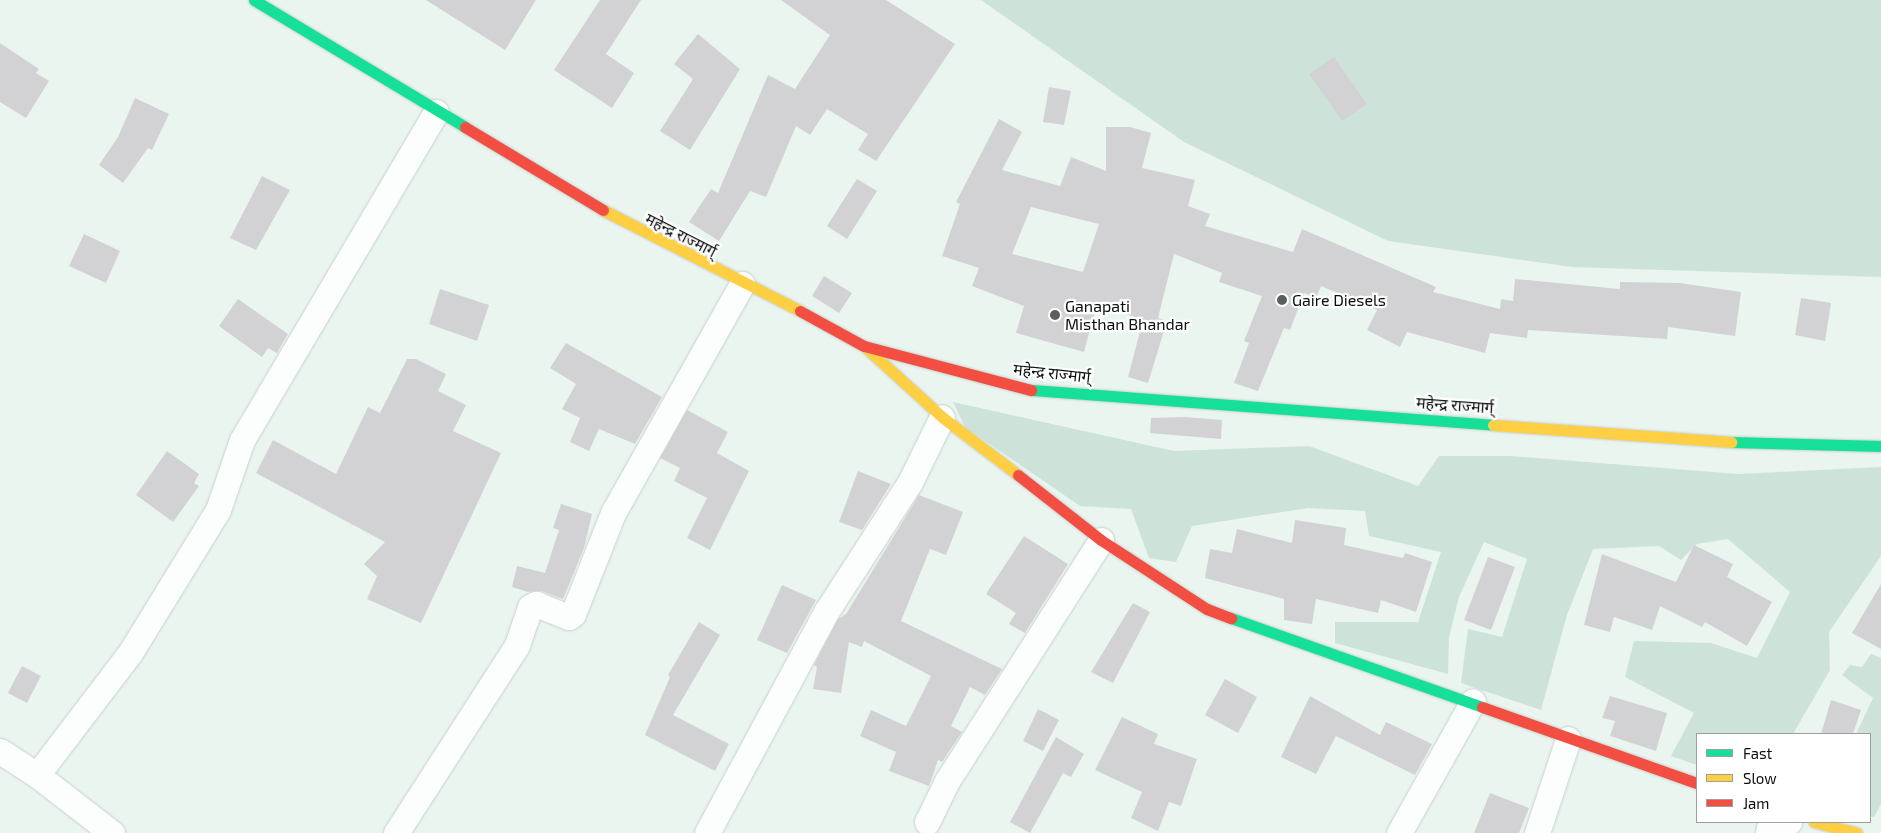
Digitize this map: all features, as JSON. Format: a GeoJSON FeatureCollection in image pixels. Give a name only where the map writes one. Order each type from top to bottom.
{"type":"FeatureCollection","features":[{"type":"Feature","properties":{"kind":"main road","name":"महेन्द्र राज्मार्ग्"},"geometry":{"type":"LineString","coordinates":[[254,0],[436,112],[630,226],[742,284],[777,298],[864,346],[1022,389],[1705,441],[1881,446]]}},
{"type":"Feature","properties":{"kind":"main road"},"geometry":{"type":"LineString","coordinates":[[864,346],[942,417],[1101,540],[1207,609],[1473,701],[1568,740],[1696,783]]}},
{"type":"Feature","properties":{"kind":"main road"},"geometry":{"type":"LineString","coordinates":[[1818,823],[1857,833]]}},
{"type":"Feature","properties":{"kind":"street"},"geometry":{"type":"LineString","coordinates":[[36,775],[130,653],[218,510],[242,440],[436,112]]}},
{"type":"Feature","properties":{"kind":"street"},"geometry":{"type":"LineString","coordinates":[[396,833],[517,645],[530,607],[536,604],[569,617],[573,614],[613,513],[742,284]]}},
{"type":"Feature","properties":{"kind":"street"},"geometry":{"type":"LineString","coordinates":[[707,833],[826,612],[910,482],[942,417]]}},
{"type":"Feature","properties":{"kind":"street"},"geometry":{"type":"LineString","coordinates":[[927,822],[957,764],[1101,540]]}},
{"type":"Feature","properties":{"kind":"street"},"geometry":{"type":"LineString","coordinates":[[1399,833],[1473,701]]}},
{"type":"Feature","properties":{"kind":"street"},"geometry":{"type":"LineString","coordinates":[[1537,833],[1568,740]]}},
{"type":"Feature","properties":{"kind":"street"},"geometry":{"type":"LineString","coordinates":[[0,751],[36,775],[112,833]]}},
{"type":"Feature","properties":{"kind":"street"},"geometry":{"type":"LineString","coordinates":[[1768,833],[1769,828],[1786,823]]}},
{"type":"Feature","properties":{"kind":"green space"},"geometry":{"type":"Polygon","coordinates":[[[981,0],[1881,0],[1881,277],[1572,267],[1388,241],[1184,142],[981,0]]]}},
{"type":"Feature","properties":{"kind":"green space"},"geometry":{"type":"Polygon","coordinates":[[[953,402],[1174,451],[1309,446],[1418,486],[1439,456],[1511,456],[1738,474],[1881,467],[1881,556],[1829,632],[1830,670],[1794,733],[1696,733],[1696,765],[1671,756],[1694,713],[1625,677],[1634,641],[1711,643],[1757,658],[1790,592],[1728,539],[1697,544],[1681,560],[1659,546],[1593,549],[1567,615],[1541,710],[1461,683],[1468,629],[1502,637],[1527,559],[1484,542],[1459,597],[1449,637],[1448,674],[1335,643],[1335,622],[1418,622],[1441,552],[1369,536],[1365,511],[1308,508],[1192,526],[1176,562],[1149,558],[1131,509],[1080,506],[965,427],[953,402]]]}},
{"type":"Feature","properties":{"kind":"green space"},"geometry":{"type":"Polygon","coordinates":[[[1871,654],[1881,658],[1881,804],[1874,817],[1871,816],[1871,733],[1856,733],[1873,698],[1842,675],[1850,665],[1862,667],[1871,654]]]}},
{"type":"Feature","properties":{"kind":"building"},"geometry":{"type":"Polygon","coordinates":[[[426,0],[536,0],[505,50],[426,0]]]}},
{"type":"Feature","properties":{"kind":"building"},"geometry":{"type":"Polygon","coordinates":[[[600,0],[641,0],[606,54],[634,73],[612,108],[554,70],[600,0]]]}},
{"type":"Feature","properties":{"kind":"building"},"geometry":{"type":"Polygon","coordinates":[[[781,0],[886,0],[955,44],[876,161],[858,150],[868,134],[827,109],[810,135],[796,126],[766,197],[750,191],[719,241],[689,222],[711,189],[718,193],[768,75],[795,89],[830,35],[781,0]]]}},
{"type":"Feature","properties":{"kind":"building"},"geometry":{"type":"Polygon","coordinates":[[[698,34],[740,69],[690,150],[660,131],[693,79],[674,64],[698,34]]]}},
{"type":"Feature","properties":{"kind":"building"},"geometry":{"type":"Polygon","coordinates":[[[0,43],[39,69],[36,73],[49,81],[26,118],[0,102],[0,43]]]}},
{"type":"Feature","properties":{"kind":"building"},"geometry":{"type":"Polygon","coordinates":[[[1334,57],[1367,104],[1342,121],[1309,74],[1334,57]]]}},
{"type":"Feature","properties":{"kind":"building"},"geometry":{"type":"Polygon","coordinates":[[[1049,87],[1071,91],[1064,125],[1043,122],[1049,87]]]}},
{"type":"Feature","properties":{"kind":"building"},"geometry":{"type":"Polygon","coordinates":[[[135,98],[169,114],[152,150],[148,148],[123,183],[99,165],[118,137],[135,98]]]}},
{"type":"Feature","properties":{"kind":"building"},"geometry":{"type":"Polygon","coordinates":[[[999,119],[1022,132],[1002,170],[1060,186],[1071,157],[1106,171],[1106,127],[1130,127],[1151,133],[1142,168],[1195,180],[1188,206],[1210,214],[1205,226],[1293,252],[1302,229],[1436,287],[1433,292],[1500,309],[1501,299],[1513,301],[1515,279],[1620,289],[1620,282],[1680,283],[1741,292],[1735,336],[1668,327],[1667,339],[1528,330],[1527,338],[1490,333],[1485,353],[1407,332],[1400,347],[1367,330],[1377,310],[1321,286],[1316,298],[1304,293],[1290,330],[1284,328],[1258,391],[1234,383],[1249,343],[1244,341],[1262,296],[1219,282],[1222,273],[1174,254],[1158,318],[1167,321],[1148,383],[1128,377],[1143,320],[1097,304],[1084,352],[1016,333],[1024,306],[972,286],[979,268],[942,256],[960,204],[956,202],[999,119]],[[1031,207],[1012,254],[1083,272],[1099,224],[1031,207]]]}},
{"type":"Feature","properties":{"kind":"building"},"geometry":{"type":"Polygon","coordinates":[[[262,176],[290,190],[256,250],[230,238],[262,176]]]}},
{"type":"Feature","properties":{"kind":"building"},"geometry":{"type":"Polygon","coordinates":[[[857,179],[877,191],[847,239],[827,226],[857,179]]]}},
{"type":"Feature","properties":{"kind":"building"},"geometry":{"type":"Polygon","coordinates":[[[84,234],[120,251],[106,283],[69,266],[84,234]]]}},
{"type":"Feature","properties":{"kind":"building"},"geometry":{"type":"Polygon","coordinates":[[[824,276],[852,293],[839,313],[812,296],[824,276]]]}},
{"type":"Feature","properties":{"kind":"building"},"geometry":{"type":"Polygon","coordinates":[[[440,289],[489,305],[477,341],[429,324],[440,289]]]}},
{"type":"Feature","properties":{"kind":"building"},"geometry":{"type":"Polygon","coordinates":[[[1801,298],[1831,303],[1825,341],[1795,335],[1801,298]]]}},
{"type":"Feature","properties":{"kind":"building"},"geometry":{"type":"Polygon","coordinates":[[[238,299],[288,334],[277,353],[268,348],[262,357],[219,326],[238,299]]]}},
{"type":"Feature","properties":{"kind":"building"},"geometry":{"type":"Polygon","coordinates":[[[566,343],[662,397],[635,444],[599,429],[589,451],[570,442],[580,418],[562,409],[576,384],[550,368],[566,343]]]}},
{"type":"Feature","properties":{"kind":"building"},"geometry":{"type":"Polygon","coordinates":[[[407,359],[416,359],[446,374],[438,391],[466,405],[453,431],[501,453],[421,623],[367,599],[377,576],[364,564],[385,542],[256,473],[273,440],[336,474],[368,407],[380,413],[407,359]]]}},
{"type":"Feature","properties":{"kind":"building"},"geometry":{"type":"Polygon","coordinates":[[[687,410],[728,432],[717,453],[749,471],[710,550],[687,538],[707,498],[674,481],[680,468],[660,458],[687,410]]]}},
{"type":"Feature","properties":{"kind":"building"},"geometry":{"type":"Polygon","coordinates":[[[1185,417],[1222,420],[1221,439],[1150,433],[1151,418],[1185,417]]]}},
{"type":"Feature","properties":{"kind":"building"},"geometry":{"type":"Polygon","coordinates":[[[167,451],[199,474],[194,483],[199,486],[173,522],[136,495],[167,451]]]}},
{"type":"Feature","properties":{"kind":"building"},"geometry":{"type":"Polygon","coordinates":[[[858,471],[891,484],[862,530],[839,522],[858,471]]]}},
{"type":"Feature","properties":{"kind":"building"},"geometry":{"type":"Polygon","coordinates":[[[919,495],[963,512],[946,555],[930,549],[901,621],[1002,669],[985,695],[970,687],[951,726],[962,732],[942,762],[938,760],[929,786],[889,771],[896,752],[860,736],[871,710],[906,726],[931,676],[864,641],[862,647],[849,642],[841,693],[813,689],[817,667],[814,665],[838,619],[846,614],[919,495]]]}},
{"type":"Feature","properties":{"kind":"building"},"geometry":{"type":"Polygon","coordinates":[[[561,504],[592,514],[584,548],[563,599],[541,591],[528,592],[512,587],[517,566],[545,573],[559,530],[553,528],[561,504]]]}},
{"type":"Feature","properties":{"kind":"building"},"geometry":{"type":"Polygon","coordinates":[[[1295,520],[1346,528],[1344,545],[1403,558],[1405,553],[1432,562],[1416,612],[1381,600],[1378,613],[1316,599],[1312,624],[1284,620],[1284,599],[1205,578],[1210,549],[1232,553],[1237,529],[1292,543],[1295,520]]]}},
{"type":"Feature","properties":{"kind":"building"},"geometry":{"type":"Polygon","coordinates":[[[1024,536],[1068,564],[1025,633],[1009,624],[1016,613],[986,594],[1024,536]]]}},
{"type":"Feature","properties":{"kind":"building"},"geometry":{"type":"Polygon","coordinates":[[[1694,545],[1733,564],[1727,577],[1772,602],[1747,646],[1705,622],[1702,627],[1660,606],[1652,630],[1614,617],[1610,632],[1584,625],[1602,554],[1676,582],[1694,545]]]}},
{"type":"Feature","properties":{"kind":"building"},"geometry":{"type":"Polygon","coordinates":[[[1488,557],[1515,567],[1491,630],[1464,620],[1488,557]]]}},
{"type":"Feature","properties":{"kind":"building"},"geometry":{"type":"Polygon","coordinates":[[[1881,584],[1881,649],[1852,633],[1881,584]]]}},
{"type":"Feature","properties":{"kind":"building"},"geometry":{"type":"Polygon","coordinates":[[[782,585],[816,600],[787,653],[757,640],[782,585]]]}},
{"type":"Feature","properties":{"kind":"building"},"geometry":{"type":"Polygon","coordinates":[[[1133,603],[1150,612],[1113,683],[1091,672],[1133,603]]]}},
{"type":"Feature","properties":{"kind":"building"},"geometry":{"type":"Polygon","coordinates":[[[699,622],[720,635],[673,715],[729,744],[715,771],[645,735],[670,677],[668,675],[699,622]]]}},
{"type":"Feature","properties":{"kind":"building"},"geometry":{"type":"Polygon","coordinates":[[[22,666],[41,676],[27,703],[8,693],[22,666]]]}},
{"type":"Feature","properties":{"kind":"building"},"geometry":{"type":"Polygon","coordinates":[[[1225,679],[1257,697],[1238,733],[1205,715],[1225,679]]]}},
{"type":"Feature","properties":{"kind":"building"},"geometry":{"type":"Polygon","coordinates":[[[1310,696],[1380,735],[1386,722],[1432,744],[1415,775],[1336,736],[1316,774],[1281,757],[1310,696]]]}},
{"type":"Feature","properties":{"kind":"building"},"geometry":{"type":"Polygon","coordinates":[[[1610,696],[1667,713],[1656,751],[1610,736],[1615,721],[1602,718],[1610,696]]]}},
{"type":"Feature","properties":{"kind":"building"},"geometry":{"type":"Polygon","coordinates":[[[1831,700],[1861,710],[1853,733],[1821,733],[1831,700]]]}},
{"type":"Feature","properties":{"kind":"building"},"geometry":{"type":"Polygon","coordinates":[[[1038,709],[1059,720],[1043,751],[1023,741],[1038,709]]]}},
{"type":"Feature","properties":{"kind":"building"},"geometry":{"type":"Polygon","coordinates":[[[1122,717],[1158,734],[1154,744],[1197,759],[1181,806],[1169,802],[1158,831],[1131,818],[1142,792],[1095,770],[1122,717]]]}},
{"type":"Feature","properties":{"kind":"building"},"geometry":{"type":"Polygon","coordinates":[[[1056,737],[1084,754],[1071,777],[1063,773],[1030,833],[1010,822],[1056,737]]]}},
{"type":"Feature","properties":{"kind":"building"},"geometry":{"type":"Polygon","coordinates":[[[1490,793],[1529,808],[1519,833],[1474,833],[1490,793]]]}},
{"type":"Feature","properties":{"kind":"traffic: fast"},"geometry":{"type":"LineString","coordinates":[[254,0],[465,127]]}},
{"type":"Feature","properties":{"kind":"traffic: fast"},"geometry":{"type":"LineString","coordinates":[[1031,390],[1493,425]]}},
{"type":"Feature","properties":{"kind":"traffic: fast"},"geometry":{"type":"LineString","coordinates":[[1731,442],[1881,446]]}},
{"type":"Feature","properties":{"kind":"traffic: fast"},"geometry":{"type":"LineString","coordinates":[[1231,618],[1482,707]]}},
{"type":"Feature","properties":{"kind":"traffic: slow"},"geometry":{"type":"LineString","coordinates":[[603,210],[800,311]]}},
{"type":"Feature","properties":{"kind":"traffic: slow"},"geometry":{"type":"LineString","coordinates":[[864,346],[942,417],[1018,475]]}},
{"type":"Feature","properties":{"kind":"traffic: slow"},"geometry":{"type":"LineString","coordinates":[[1493,425],[1731,442]]}},
{"type":"Feature","properties":{"kind":"traffic: slow"},"geometry":{"type":"LineString","coordinates":[[1818,823],[1857,833]]}},
{"type":"Feature","properties":{"kind":"traffic: jam"},"geometry":{"type":"LineString","coordinates":[[465,127],[603,210]]}},
{"type":"Feature","properties":{"kind":"traffic: jam"},"geometry":{"type":"LineString","coordinates":[[800,311],[864,346],[1031,390]]}},
{"type":"Feature","properties":{"kind":"traffic: jam"},"geometry":{"type":"LineString","coordinates":[[1018,475],[1101,540],[1207,609],[1231,618]]}},
{"type":"Feature","properties":{"kind":"traffic: jam"},"geometry":{"type":"LineString","coordinates":[[1482,707],[1696,783]]}},
{"type":"Feature","properties":{"kind":"place","name":"Gaire Diesels"},"geometry":{"type":"Point","coordinates":[1282,300]}},
{"type":"Feature","properties":{"kind":"place","name":"Ganapati Misthan Bhandar"},"geometry":{"type":"Point","coordinates":[1055,315]}}]}
